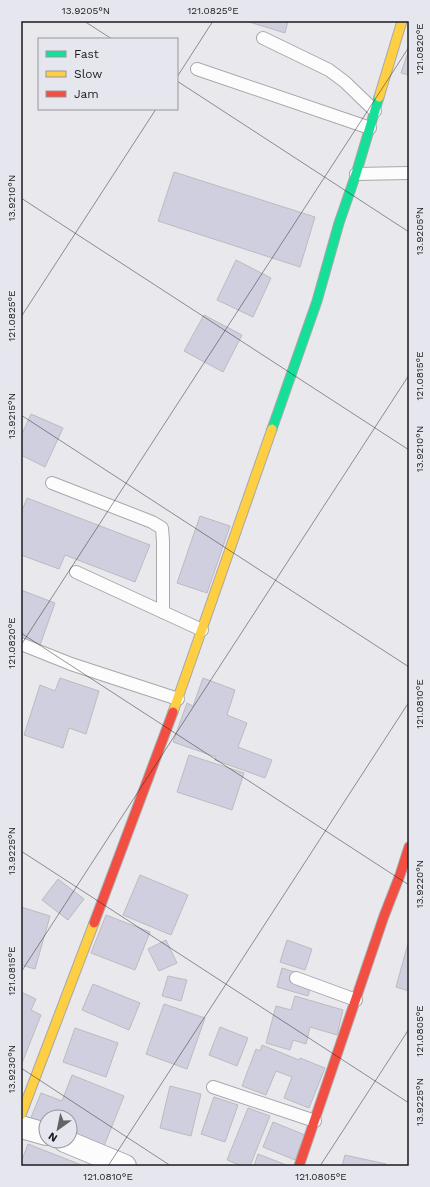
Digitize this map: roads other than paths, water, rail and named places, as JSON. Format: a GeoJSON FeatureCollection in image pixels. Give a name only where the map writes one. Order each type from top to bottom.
{"type":"FeatureCollection","features":[{"type":"Feature","properties":{"kind":"street"},"geometry":{"type":"LineString","coordinates":[[21,1115],[178,699],[317,301],[339,223],[356,174],[401,25]]}},
{"type":"Feature","properties":{"kind":"street"},"geometry":{"type":"LineString","coordinates":[[299,1166],[409,847]]}},
{"type":"Feature","properties":{"kind":"street"},"geometry":{"type":"LineString","coordinates":[[21,1127],[38,1132]]}},
{"type":"Feature","properties":{"kind":"street"},"geometry":{"type":"LineString","coordinates":[[78,1146],[125,1166]]}},
{"type":"Feature","properties":{"kind":"lane"},"geometry":{"type":"LineString","coordinates":[[389,21],[401,25]]}},
{"type":"Feature","properties":{"kind":"lane"},"geometry":{"type":"LineString","coordinates":[[262,38],[329,70],[345,82],[375,111]]}},
{"type":"Feature","properties":{"kind":"lane"},"geometry":{"type":"LineString","coordinates":[[197,69],[370,128]]}},
{"type":"Feature","properties":{"kind":"lane"},"geometry":{"type":"LineString","coordinates":[[356,174],[409,173]]}},
{"type":"Feature","properties":{"kind":"lane"},"geometry":{"type":"LineString","coordinates":[[52,483],[152,522],[162,528],[164,541],[163,612]]}},
{"type":"Feature","properties":{"kind":"lane"},"geometry":{"type":"LineString","coordinates":[[76,572],[202,630]]}},
{"type":"Feature","properties":{"kind":"lane"},"geometry":{"type":"LineString","coordinates":[[21,644],[71,664],[178,699]]}},
{"type":"Feature","properties":{"kind":"lane"},"geometry":{"type":"LineString","coordinates":[[296,978],[356,1000]]}},
{"type":"Feature","properties":{"kind":"lane"},"geometry":{"type":"LineString","coordinates":[[213,1087],[315,1121]]}}]}
